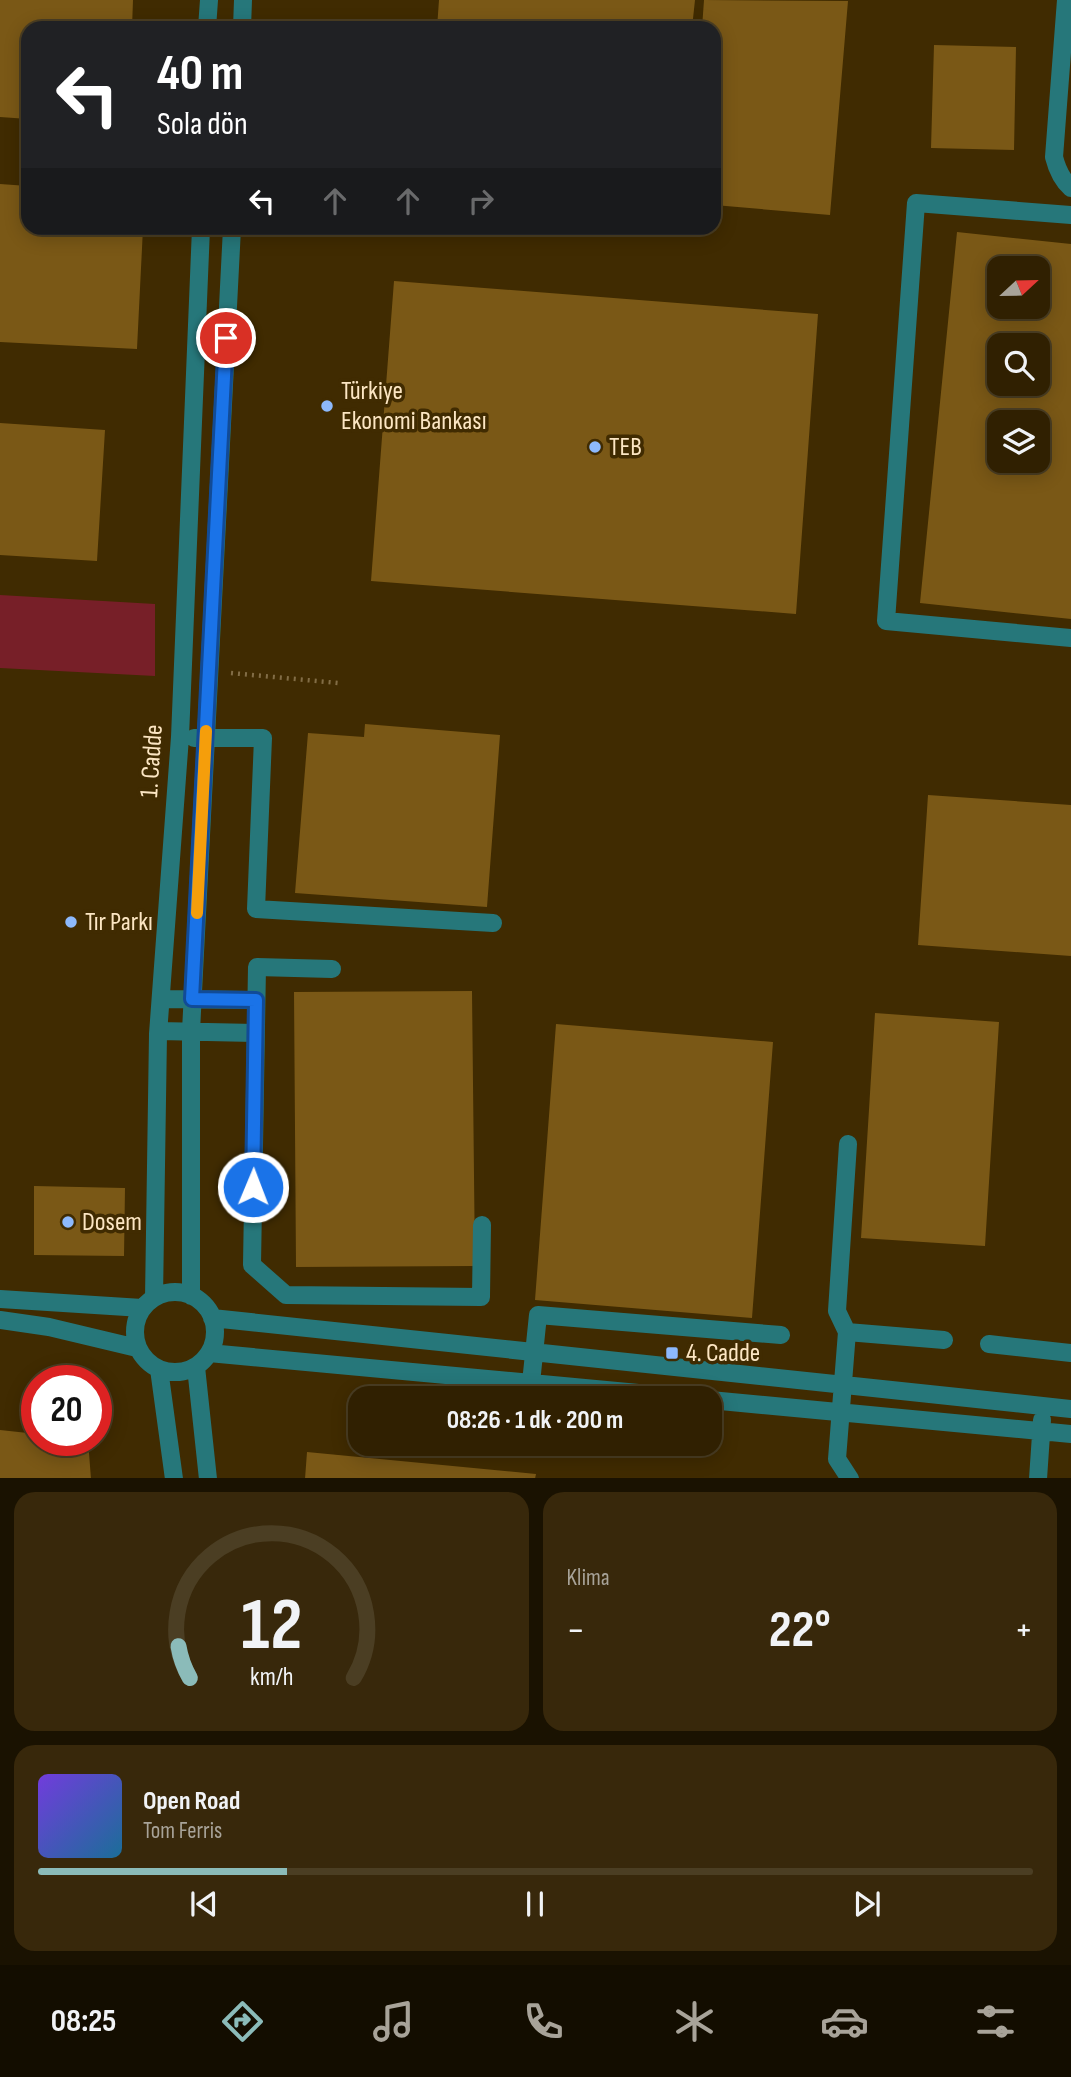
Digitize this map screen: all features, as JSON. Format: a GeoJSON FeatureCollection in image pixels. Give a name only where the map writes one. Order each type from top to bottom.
{"type":"FeatureCollection","features":[{"type":"Feature","properties":{"kind":"street"},"geometry":{"type":"LineString","coordinates":[[208,21],[209,0]]}},
{"type":"Feature","properties":{"kind":"street"},"geometry":{"type":"LineString","coordinates":[[242,21],[243,0]]}},
{"type":"Feature","properties":{"kind":"street"},"geometry":{"type":"LineString","coordinates":[[1066,0],[1054,157],[1058,170],[1071,188]]}},
{"type":"Feature","properties":{"kind":"street"},"geometry":{"type":"LineString","coordinates":[[1071,215],[916,203],[886,621],[1071,638]]}},
{"type":"Feature","properties":{"kind":"street","name":"1. Cadde"},"geometry":{"type":"LineString","coordinates":[[148,1303],[159,1031],[180,737],[201,235]]}},
{"type":"Feature","properties":{"kind":"street","name":"1. Cadde"},"geometry":{"type":"LineString","coordinates":[[191,1296],[192,999],[232,235]]}},
{"type":"Feature","properties":{"kind":"street"},"geometry":{"type":"LineString","coordinates":[[180,737],[263,738],[256,909],[493,923]]}},
{"type":"Feature","properties":{"kind":"street"},"geometry":{"type":"LineString","coordinates":[[332,969],[257,967],[252,1265],[286,1295],[481,1297],[482,1224]]}},
{"type":"Feature","properties":{"kind":"street"},"geometry":{"type":"LineString","coordinates":[[161,999],[256,1000]]}},
{"type":"Feature","properties":{"kind":"street"},"geometry":{"type":"LineString","coordinates":[[159,1031],[255,1033]]}},
{"type":"Feature","properties":{"kind":"street"},"geometry":{"type":"LineString","coordinates":[[848,1144],[837,1311],[847,1332],[837,1459],[849,1478]]}},
{"type":"Feature","properties":{"kind":"street"},"geometry":{"type":"LineString","coordinates":[[178,1292],[191,1296],[200,1301],[212,1318],[214,1342],[209,1353],[195,1367],[184,1372],[159,1370],[143,1357],[137,1348],[136,1321],[148,1303],[166,1293],[178,1292]]}},
{"type":"Feature","properties":{"kind":"street"},"geometry":{"type":"LineString","coordinates":[[0,1299],[148,1303]]}},
{"type":"Feature","properties":{"kind":"street"},"geometry":{"type":"LineString","coordinates":[[531,1383],[538,1315],[780,1335]]}},
{"type":"Feature","properties":{"kind":"street"},"geometry":{"type":"LineString","coordinates":[[212,1318],[1071,1409]]}},
{"type":"Feature","properties":{"kind":"street"},"geometry":{"type":"LineString","coordinates":[[0,1320],[49,1327],[137,1348]]}},
{"type":"Feature","properties":{"kind":"street"},"geometry":{"type":"LineString","coordinates":[[847,1332],[944,1340]]}},
{"type":"Feature","properties":{"kind":"street"},"geometry":{"type":"LineString","coordinates":[[989,1343],[1071,1353]]}},
{"type":"Feature","properties":{"kind":"street"},"geometry":{"type":"LineString","coordinates":[[209,1353],[563,1386]]}},
{"type":"Feature","properties":{"kind":"street"},"geometry":{"type":"LineString","coordinates":[[195,1367],[208,1478]]}},
{"type":"Feature","properties":{"kind":"street"},"geometry":{"type":"LineString","coordinates":[[159,1370],[174,1478]]}},
{"type":"Feature","properties":{"kind":"street"},"geometry":{"type":"LineString","coordinates":[[722,1401],[1070,1434],[1071,1414]]}},
{"type":"Feature","properties":{"kind":"street"},"geometry":{"type":"LineString","coordinates":[[1038,1478],[1043,1406]]}},
{"type":"Feature","properties":{"kind":"path"},"geometry":{"type":"LineString","coordinates":[[209,671],[338,683]]}},
{"type":"Feature","properties":{"kind":"shaded area"},"geometry":{"type":"Polygon","coordinates":[[[0,595],[155,604],[155,676],[0,668],[0,595]]]}},
{"type":"Feature","properties":{"kind":"building"},"geometry":{"type":"Polygon","coordinates":[[[0,0],[133,0],[132,21],[21,21],[21,118],[0,117],[0,0]]]}},
{"type":"Feature","properties":{"kind":"building"},"geometry":{"type":"Polygon","coordinates":[[[439,0],[695,0],[693,21],[438,21],[439,0]]]}},
{"type":"Feature","properties":{"kind":"building"},"geometry":{"type":"Polygon","coordinates":[[[704,0],[848,1],[830,215],[721,206],[721,21],[702,21],[704,0]]]}},
{"type":"Feature","properties":{"kind":"building"},"geometry":{"type":"Polygon","coordinates":[[[934,45],[1016,47],[1014,150],[931,148],[934,45]]]}},
{"type":"Feature","properties":{"kind":"building"},"geometry":{"type":"Polygon","coordinates":[[[0,184],[21,186],[21,235],[143,235],[137,349],[0,342],[0,184]]]}},
{"type":"Feature","properties":{"kind":"building"},"geometry":{"type":"Polygon","coordinates":[[[957,232],[1071,244],[1071,619],[920,603],[957,232]]]}},
{"type":"Feature","properties":{"kind":"building","name":"TEB"},"geometry":{"type":"Polygon","coordinates":[[[394,281],[818,314],[796,614],[371,581],[394,281]]]}},
{"type":"Feature","properties":{"kind":"building"},"geometry":{"type":"Polygon","coordinates":[[[0,423],[105,430],[97,561],[0,555],[0,423]]]}},
{"type":"Feature","properties":{"kind":"building"},"geometry":{"type":"Polygon","coordinates":[[[365,724],[500,735],[487,907],[295,893],[308,733],[364,737],[365,724]]]}},
{"type":"Feature","properties":{"kind":"building"},"geometry":{"type":"Polygon","coordinates":[[[928,795],[1071,805],[1071,956],[918,945],[928,795]]]}},
{"type":"Feature","properties":{"kind":"building"},"geometry":{"type":"Polygon","coordinates":[[[472,991],[475,1266],[296,1267],[294,992],[472,991]]]}},
{"type":"Feature","properties":{"kind":"building"},"geometry":{"type":"Polygon","coordinates":[[[875,1013],[999,1022],[985,1246],[861,1238],[875,1013]]]}},
{"type":"Feature","properties":{"kind":"building"},"geometry":{"type":"Polygon","coordinates":[[[556,1024],[773,1042],[752,1318],[535,1300],[556,1024]]]}},
{"type":"Feature","properties":{"kind":"building"},"geometry":{"type":"Polygon","coordinates":[[[34,1186],[125,1188],[124,1256],[34,1255],[34,1186]]]}},
{"type":"Feature","properties":{"kind":"building"},"geometry":{"type":"Polygon","coordinates":[[[0,1430],[21,1432],[21,1456],[89,1456],[91,1478],[0,1478],[0,1430]]]}},
{"type":"Feature","properties":{"kind":"building"},"geometry":{"type":"Polygon","coordinates":[[[307,1452],[536,1474],[535,1478],[305,1478],[307,1452]]]}},
{"type":"Feature","properties":{"kind":"slow traffic"},"geometry":{"type":"LineString","coordinates":[[197,913],[206,731]]}},
{"type":"Feature","properties":{"kind":"place","name":"Türkiye Ekonomi Bankası"},"geometry":{"type":"Point","coordinates":[327,406]}},
{"type":"Feature","properties":{"kind":"place","name":"TEB"},"geometry":{"type":"Point","coordinates":[595,447]}},
{"type":"Feature","properties":{"kind":"place","name":"Tır Parkı"},"geometry":{"type":"Point","coordinates":[71,922]}},
{"type":"Feature","properties":{"kind":"place","name":"Dosem"},"geometry":{"type":"Point","coordinates":[68,1222]}},
{"type":"Feature","properties":{"kind":"place","name":"4. Cadde"},"geometry":{"type":"Point","coordinates":[672,1353]}},
{"type":"Feature","properties":{"kind":"route"},"geometry":{"type":"LineString","coordinates":[[226,338],[192,999],[256,1000],[253,1187]]}}]}
